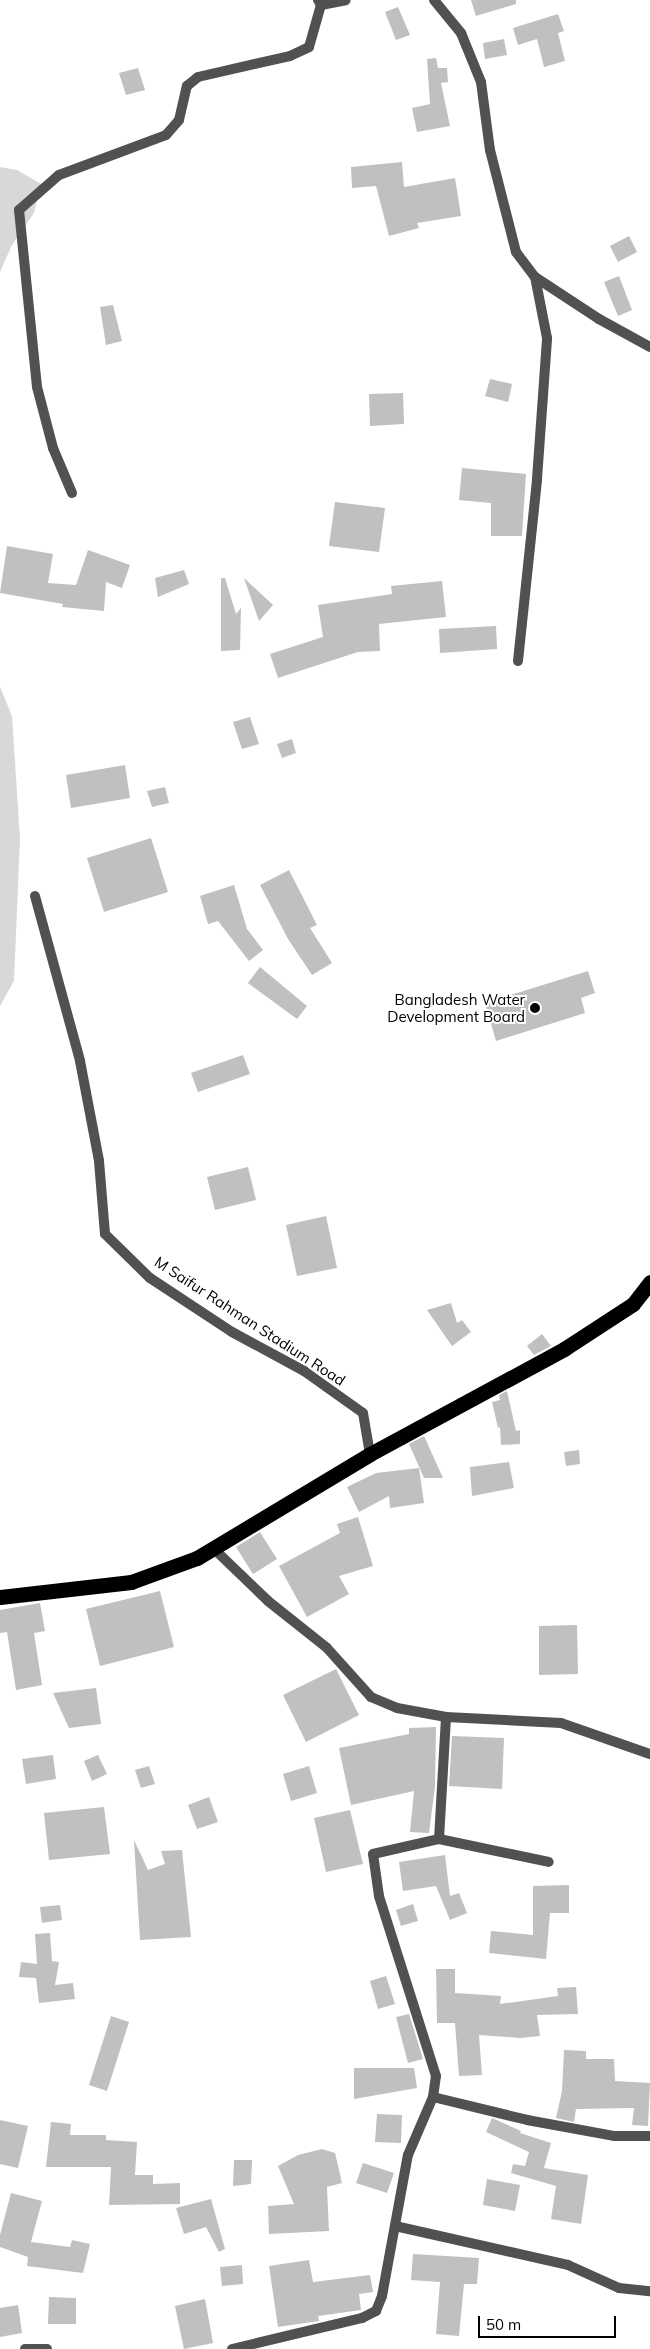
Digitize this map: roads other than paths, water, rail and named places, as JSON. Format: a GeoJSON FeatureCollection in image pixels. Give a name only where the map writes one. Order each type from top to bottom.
{"type":"FeatureCollection","features":[{"type":"Feature","properties":{"kind":"highway"},"geometry":{"type":"LineString","coordinates":[[0,1597],[132,1582],[196,1558],[370,1454],[564,1349],[633,1304],[650,1282]]}},
{"type":"Feature","properties":{"kind":"street"},"geometry":{"type":"LineString","coordinates":[[72,492],[53,448],[37,387],[19,210],[59,175],[166,135],[179,120],[187,86],[198,77],[290,56],[309,47],[320,3],[346,0]]}},
{"type":"Feature","properties":{"kind":"street"},"geometry":{"type":"LineString","coordinates":[[434,0],[461,33],[480,82],[490,150],[516,252],[535,277],[599,319],[650,347]]}},
{"type":"Feature","properties":{"kind":"street"},"geometry":{"type":"LineString","coordinates":[[518,661],[537,479],[547,338],[535,277]]}},
{"type":"Feature","properties":{"kind":"street","name":"M Saifur Rahman Stadium Road"},"geometry":{"type":"LineString","coordinates":[[35,896],[80,1061],[99,1161],[104,1234],[150,1278],[232,1332],[304,1371],[364,1413],[370,1454]]}},
{"type":"Feature","properties":{"kind":"street"},"geometry":{"type":"LineString","coordinates":[[213,1548],[268,1601],[327,1648],[371,1697],[397,1708],[446,1717],[562,1723],[650,1754]]}},
{"type":"Feature","properties":{"kind":"street"},"geometry":{"type":"LineString","coordinates":[[439,1839],[446,1717]]}},
{"type":"Feature","properties":{"kind":"street"},"geometry":{"type":"LineString","coordinates":[[232,2349],[362,2318],[376,2311],[382,2296],[408,2155],[433,2097],[436,2076],[379,1896],[373,1854],[439,1839],[549,1862]]}},
{"type":"Feature","properties":{"kind":"street"},"geometry":{"type":"LineString","coordinates":[[433,2097],[527,2120],[614,2136],[650,2136]]}},
{"type":"Feature","properties":{"kind":"street"},"geometry":{"type":"LineString","coordinates":[[395,2226],[568,2265],[619,2288],[650,2291]]}},
{"type":"Feature","properties":{"kind":"street"},"geometry":{"type":"LineString","coordinates":[[25,2349],[47,2349]]}},
{"type":"Feature","properties":{"kind":"place","name":"Bangladesh Water Development Board"},"geometry":{"type":"Point","coordinates":[535,1008]}}]}
